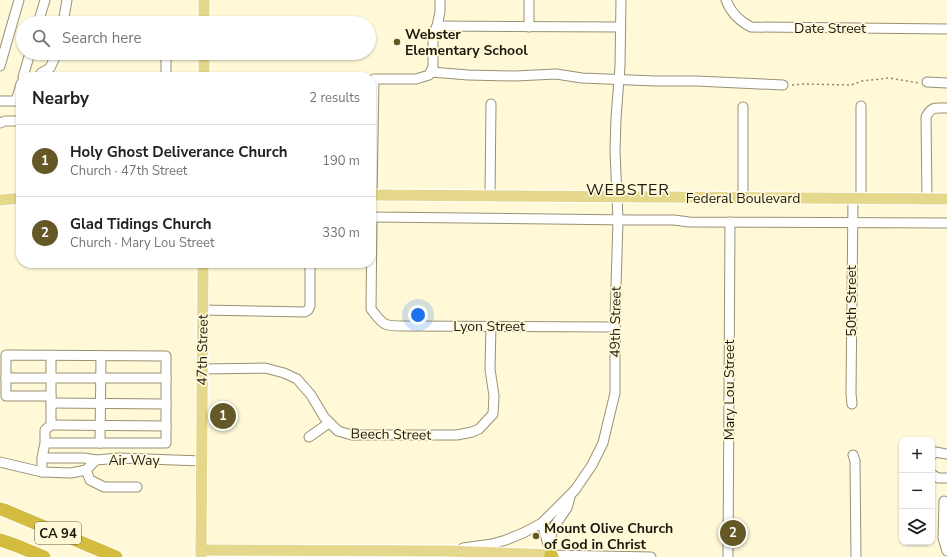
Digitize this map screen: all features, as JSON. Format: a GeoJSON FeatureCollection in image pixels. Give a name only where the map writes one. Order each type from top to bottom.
{"type":"FeatureCollection","features":[{"type":"Feature","properties":{"kind":"highway","name":"CA 94"},"geometry":{"type":"LineString","coordinates":[[0,509],[116,557]]}},
{"type":"Feature","properties":{"kind":"highway","name":"CA 94"},"geometry":{"type":"LineString","coordinates":[[0,540],[44,557]]}},
{"type":"Feature","properties":{"kind":"main road"},"geometry":{"type":"LineString","coordinates":[[204,0],[204,16]]}},
{"type":"Feature","properties":{"kind":"main road"},"geometry":{"type":"LineString","coordinates":[[204,60],[204,72]]}},
{"type":"Feature","properties":{"kind":"main road","name":"Federal Boulevard"},"geometry":{"type":"LineString","coordinates":[[376,195],[947,199]]}},
{"type":"Feature","properties":{"kind":"main road"},"geometry":{"type":"LineString","coordinates":[[0,200],[16,198]]}},
{"type":"Feature","properties":{"kind":"main road","name":"47th Street"},"geometry":{"type":"LineString","coordinates":[[201,553],[203,268]]}},
{"type":"Feature","properties":{"kind":"main road"},"geometry":{"type":"LineString","coordinates":[[201,553],[448,551],[551,553]]}},
{"type":"Feature","properties":{"kind":"street"},"geometry":{"type":"LineString","coordinates":[[0,66],[19,0]]}},
{"type":"Feature","properties":{"kind":"street"},"geometry":{"type":"LineString","coordinates":[[40,16],[45,0]]}},
{"type":"Feature","properties":{"kind":"street"},"geometry":{"type":"LineString","coordinates":[[64,16],[67,0]]}},
{"type":"Feature","properties":{"kind":"street"},"geometry":{"type":"LineString","coordinates":[[430,74],[433,67],[433,34],[437,26],[440,12],[440,0]]}},
{"type":"Feature","properties":{"kind":"street"},"geometry":{"type":"LineString","coordinates":[[529,0],[529,26]]}},
{"type":"Feature","properties":{"kind":"street","name":"49th Street"},"geometry":{"type":"LineString","coordinates":[[448,551],[492,544],[506,540],[542,523],[575,490],[592,465],[603,443],[615,393],[618,220],[615,152],[620,66],[621,0]]}},
{"type":"Feature","properties":{"kind":"street","name":"Date Street"},"geometry":{"type":"LineString","coordinates":[[726,0],[735,16],[751,27],[947,29]]}},
{"type":"Feature","properties":{"kind":"street"},"geometry":{"type":"LineString","coordinates":[[437,26],[620,27]]}},
{"type":"Feature","properties":{"kind":"street"},"geometry":{"type":"LineString","coordinates":[[24,72],[28,60]]}},
{"type":"Feature","properties":{"kind":"street"},"geometry":{"type":"LineString","coordinates":[[43,72],[50,68],[54,60]]}},
{"type":"Feature","properties":{"kind":"street"},"geometry":{"type":"LineString","coordinates":[[166,60],[166,72]]}},
{"type":"Feature","properties":{"kind":"street"},"geometry":{"type":"LineString","coordinates":[[376,82],[416,79],[430,74],[514,76],[556,74],[582,78],[783,85]]}},
{"type":"Feature","properties":{"kind":"street"},"geometry":{"type":"LineString","coordinates":[[927,82],[947,83]]}},
{"type":"Feature","properties":{"kind":"street"},"geometry":{"type":"LineString","coordinates":[[0,101],[16,101]]}},
{"type":"Feature","properties":{"kind":"street"},"geometry":{"type":"LineString","coordinates":[[490,196],[491,104]]}},
{"type":"Feature","properties":{"kind":"street","name":"50th Street"},"geometry":{"type":"LineString","coordinates":[[852,404],[852,223],[857,199],[862,106]]}},
{"type":"Feature","properties":{"kind":"street"},"geometry":{"type":"LineString","coordinates":[[743,198],[744,107]]}},
{"type":"Feature","properties":{"kind":"street"},"geometry":{"type":"LineString","coordinates":[[927,199],[926,117],[929,111],[934,108],[947,108]]}},
{"type":"Feature","properties":{"kind":"street"},"geometry":{"type":"LineString","coordinates":[[0,123],[5,121],[16,121]]}},
{"type":"Feature","properties":{"kind":"street"},"geometry":{"type":"LineString","coordinates":[[376,217],[674,220],[689,222],[947,223]]}},
{"type":"Feature","properties":{"kind":"street","name":"Mary Lou Street"},"geometry":{"type":"LineString","coordinates":[[728,557],[730,222]]}},
{"type":"Feature","properties":{"kind":"street"},"geometry":{"type":"LineString","coordinates":[[202,310],[305,312],[310,306],[310,268]]}},
{"type":"Feature","properties":{"kind":"street","name":"Lyon Street"},"geometry":{"type":"LineString","coordinates":[[371,268],[371,309],[379,320],[390,326],[615,327]]}},
{"type":"Feature","properties":{"kind":"street","name":"Beech Street"},"geometry":{"type":"LineString","coordinates":[[202,369],[265,368],[284,373],[297,379],[311,395],[329,423],[338,431],[352,435],[457,435],[479,429],[492,414],[494,396],[490,369],[491,326]]}},
{"type":"Feature","properties":{"kind":"street"},"geometry":{"type":"LineString","coordinates":[[45,443],[166,443],[166,404],[166,378],[166,356],[6,355],[6,396],[100,404],[166,404]]}},
{"type":"Feature","properties":{"kind":"street"},"geometry":{"type":"LineString","coordinates":[[51,356],[51,425]]}},
{"type":"Feature","properties":{"kind":"street"},"geometry":{"type":"LineString","coordinates":[[100,443],[101,356]]}},
{"type":"Feature","properties":{"kind":"street"},"geometry":{"type":"LineString","coordinates":[[6,378],[166,378]]}},
{"type":"Feature","properties":{"kind":"street"},"geometry":{"type":"LineString","coordinates":[[309,437],[329,423]]}},
{"type":"Feature","properties":{"kind":"street"},"geometry":{"type":"LineString","coordinates":[[42,472],[45,430],[51,425],[166,426]]}},
{"type":"Feature","properties":{"kind":"street"},"geometry":{"type":"LineString","coordinates":[[935,452],[947,454]]}},
{"type":"Feature","properties":{"kind":"street"},"geometry":{"type":"LineString","coordinates":[[853,455],[855,461],[856,557]]}},
{"type":"Feature","properties":{"kind":"street"},"geometry":{"type":"LineString","coordinates":[[42,458],[84,458],[96,460]]}},
{"type":"Feature","properties":{"kind":"street","name":"Air Way"},"geometry":{"type":"LineString","coordinates":[[86,470],[96,460],[118,458],[202,461]]}},
{"type":"Feature","properties":{"kind":"street"},"geometry":{"type":"LineString","coordinates":[[57,459],[58,472]]}},
{"type":"Feature","properties":{"kind":"street"},"geometry":{"type":"LineString","coordinates":[[0,462],[42,472],[71,473],[86,470],[90,480],[104,487],[137,487]]}},
{"type":"Feature","properties":{"kind":"street"},"geometry":{"type":"LineString","coordinates":[[935,476],[938,478],[947,478]]}},
{"type":"Feature","properties":{"kind":"street"},"geometry":{"type":"LineString","coordinates":[[551,553],[553,528],[567,508],[570,496]]}},
{"type":"Feature","properties":{"kind":"street"},"geometry":{"type":"LineString","coordinates":[[944,501],[943,538],[947,551]]}},
{"type":"Feature","properties":{"kind":"street"},"geometry":{"type":"LineString","coordinates":[[542,523],[551,553]]}},
{"type":"Feature","properties":{"kind":"street"},"geometry":{"type":"LineString","coordinates":[[551,553],[651,557]]}},
{"type":"Feature","properties":{"kind":"path"},"geometry":{"type":"LineString","coordinates":[[783,85],[851,85],[862,80],[889,78],[915,83],[927,82]]}},
{"type":"Feature","properties":{"kind":"place","name":"Webster Elementary School"},"geometry":{"type":"Point","coordinates":[397,42]}},
{"type":"Feature","properties":{"kind":"place","name":"Holy Ghost Deliverance Church"},"geometry":{"type":"Point","coordinates":[223,416]}},
{"type":"Feature","properties":{"kind":"place","name":"Glad Tidings Church"},"geometry":{"type":"Point","coordinates":[733,533]}},
{"type":"Feature","properties":{"kind":"place","name":"Mount Olive Church of God in Christ"},"geometry":{"type":"Point","coordinates":[536,536]}},
{"type":"Feature","properties":{"kind":"district","name":"WEBSTER"},"geometry":{"type":"Point","coordinates":[628,189]}}]}
